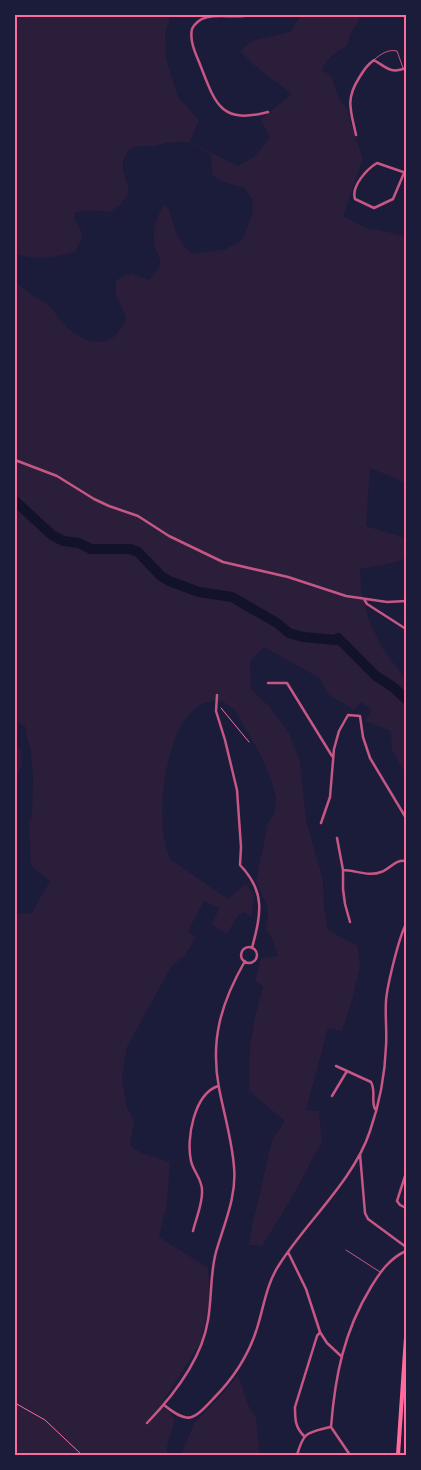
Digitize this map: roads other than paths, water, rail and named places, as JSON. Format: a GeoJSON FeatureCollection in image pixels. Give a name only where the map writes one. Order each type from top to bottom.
{"type":"FeatureCollection","features":[{"type":"Feature","properties":{"kind":"main road"},"geometry":{"type":"LineString","coordinates":[[398,1455],[406,1337]]}},
{"type":"Feature","properties":{"kind":"street"},"geometry":{"type":"LineString","coordinates":[[250,15],[243,17],[206,17],[200,19],[192,29],[192,42],[211,92],[222,109],[238,116],[268,112]]}},
{"type":"Feature","properties":{"kind":"street"},"geometry":{"type":"LineString","coordinates":[[356,135],[350,93],[367,65],[374,60],[391,71],[405,68]]}},
{"type":"Feature","properties":{"kind":"street"},"geometry":{"type":"LineString","coordinates":[[377,163],[405,173],[393,198],[374,208],[355,200],[354,194],[358,182],[370,167],[377,163]]}},
{"type":"Feature","properties":{"kind":"street"},"geometry":{"type":"LineString","coordinates":[[15,460],[57,476],[94,499],[138,516],[169,536],[223,562],[288,577],[341,595],[364,600],[406,601]]}},
{"type":"Feature","properties":{"kind":"street"},"geometry":{"type":"LineString","coordinates":[[364,600],[367,604],[406,629]]}},
{"type":"Feature","properties":{"kind":"street"},"geometry":{"type":"LineString","coordinates":[[268,683],[286,683],[332,756]]}},
{"type":"Feature","properties":{"kind":"street"},"geometry":{"type":"LineString","coordinates":[[217,695],[216,711],[237,790],[242,847],[240,864],[257,888],[259,896],[258,923],[252,948]]}},
{"type":"Feature","properties":{"kind":"street"},"geometry":{"type":"LineString","coordinates":[[321,823],[330,797],[332,756],[340,730],[348,715],[360,716],[363,737],[370,758],[406,818]]}},
{"type":"Feature","properties":{"kind":"street"},"geometry":{"type":"LineString","coordinates":[[337,838],[343,870],[345,904],[350,922]]}},
{"type":"Feature","properties":{"kind":"street"},"geometry":{"type":"LineString","coordinates":[[343,870],[377,873],[383,872],[398,861],[406,861]]}},
{"type":"Feature","properties":{"kind":"street"},"geometry":{"type":"LineString","coordinates":[[164,1405],[176,1415],[190,1418],[197,1416],[218,1395],[247,1354],[271,1278],[288,1251],[340,1184],[360,1154],[370,1132],[385,1065],[386,999],[398,948],[406,924]]}},
{"type":"Feature","properties":{"kind":"street"},"geometry":{"type":"LineString","coordinates":[[246,948],[252,948],[257,953],[257,958],[252,962],[245,961],[242,956],[243,951],[246,948]]}},
{"type":"Feature","properties":{"kind":"street"},"geometry":{"type":"LineString","coordinates":[[147,1423],[164,1405],[189,1369],[203,1340],[208,1321],[211,1276],[229,1210],[233,1190],[234,1168],[231,1143],[218,1086],[216,1057],[218,1023],[228,993],[245,961]]}},
{"type":"Feature","properties":{"kind":"street"},"geometry":{"type":"LineString","coordinates":[[336,1066],[372,1083],[375,1109]]}},
{"type":"Feature","properties":{"kind":"street"},"geometry":{"type":"LineString","coordinates":[[332,1096],[347,1071]]}},
{"type":"Feature","properties":{"kind":"street"},"geometry":{"type":"LineString","coordinates":[[193,1231],[202,1191],[200,1181],[190,1160],[192,1123],[194,1114],[201,1102],[212,1088],[218,1086]]}},
{"type":"Feature","properties":{"kind":"street"},"geometry":{"type":"LineString","coordinates":[[360,1154],[364,1213],[368,1219],[406,1248]]}},
{"type":"Feature","properties":{"kind":"street"},"geometry":{"type":"LineString","coordinates":[[406,1173],[397,1197],[400,1205],[406,1208]]}},
{"type":"Feature","properties":{"kind":"street"},"geometry":{"type":"LineString","coordinates":[[288,1251],[306,1289],[320,1332],[327,1343],[341,1356]]}},
{"type":"Feature","properties":{"kind":"street"},"geometry":{"type":"LineString","coordinates":[[350,1455],[331,1427],[341,1356],[355,1314],[380,1272],[399,1254],[406,1251]]}},
{"type":"Feature","properties":{"kind":"street"},"geometry":{"type":"LineString","coordinates":[[304,1436],[298,1430],[295,1419],[295,1407],[317,1336],[320,1332]]}},
{"type":"Feature","properties":{"kind":"street"},"geometry":{"type":"LineString","coordinates":[[297,1455],[304,1436],[310,1432],[331,1427]]}},
{"type":"Feature","properties":{"kind":"lane"},"geometry":{"type":"LineString","coordinates":[[374,60],[391,50],[397,51],[405,68]]}},
{"type":"Feature","properties":{"kind":"lane"},"geometry":{"type":"LineString","coordinates":[[346,1250],[380,1272]]}},
{"type":"Feature","properties":{"kind":"waterway"},"geometry":{"type":"LineString","coordinates":[[15,501],[52,535],[63,541],[79,543],[91,549],[130,549],[138,552],[161,576],[169,581],[199,592],[232,597],[277,623],[289,633],[303,637],[335,640],[338,638],[376,676],[393,687],[406,699]]}}]}
